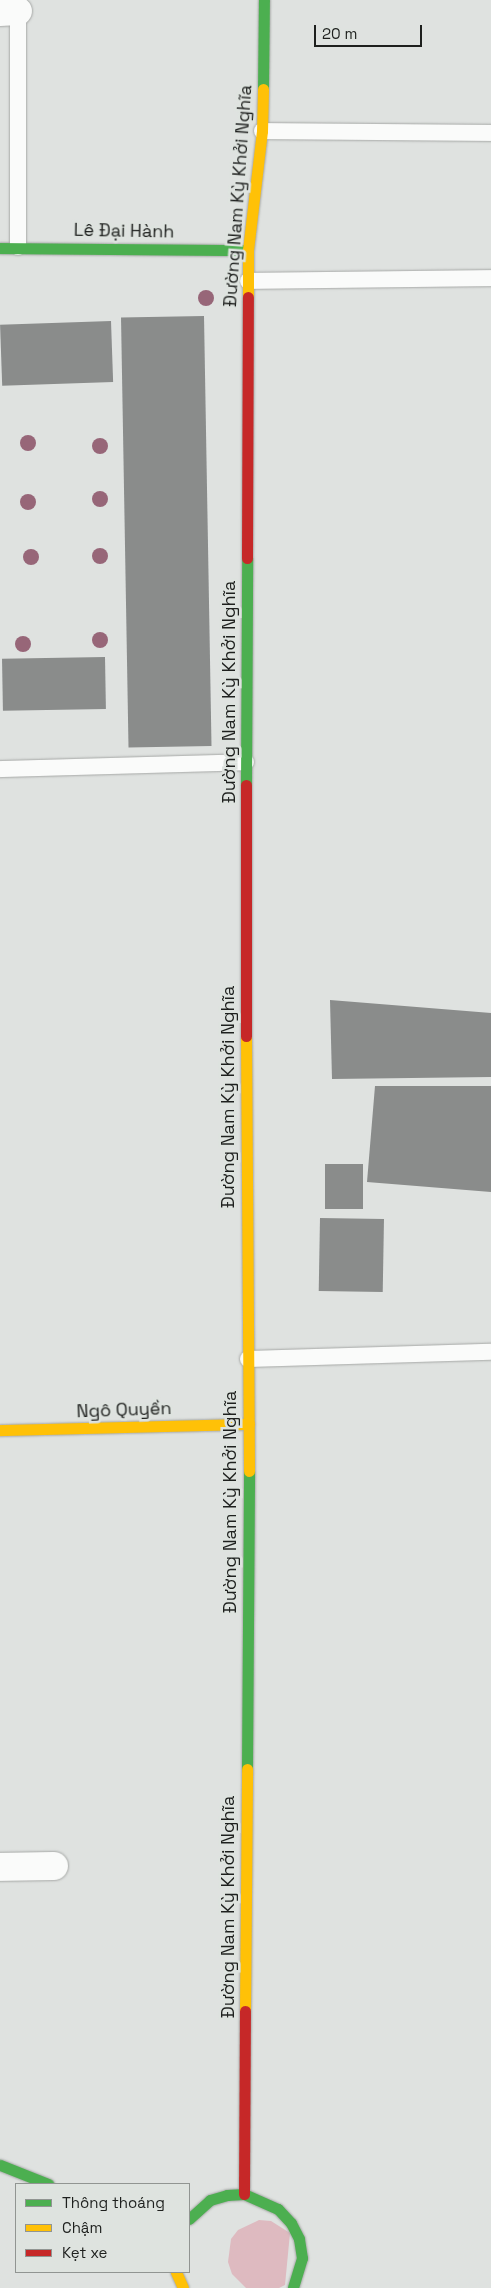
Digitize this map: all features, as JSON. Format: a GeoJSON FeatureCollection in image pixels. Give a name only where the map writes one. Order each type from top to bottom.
{"type":"FeatureCollection","features":[{"type":"Feature","properties":{"kind":"main road","name":"Đường Nam Kỳ Khởi Nghĩa"},"geometry":{"type":"LineString","coordinates":[[244,2194],[248,1424],[246,762],[248,250],[262,131],[264,0]]}},
{"type":"Feature","properties":{"kind":"main road","name":"Lê Đại Hành"},"geometry":{"type":"LineString","coordinates":[[0,248],[248,250]]}},
{"type":"Feature","properties":{"kind":"main road","name":"Ngô Quyền"},"geometry":{"type":"LineString","coordinates":[[0,1430],[248,1424]]}},
{"type":"Feature","properties":{"kind":"main road"},"geometry":{"type":"LineString","coordinates":[[0,2165],[45,2183]]}},
{"type":"Feature","properties":{"kind":"main road"},"geometry":{"type":"LineString","coordinates":[[190,2217],[210,2200],[244,2194],[278,2209],[291,2223],[299,2240],[302,2258],[294,2288]]}},
{"type":"Feature","properties":{"kind":"main road"},"geometry":{"type":"LineString","coordinates":[[176,2273],[182,2288]]}},
{"type":"Feature","properties":{"kind":"street"},"geometry":{"type":"LineString","coordinates":[[0,1867],[54,1866]]}},
{"type":"Feature","properties":{"kind":"lane"},"geometry":{"type":"LineString","coordinates":[[12,8],[18,247]]}},
{"type":"Feature","properties":{"kind":"lane"},"geometry":{"type":"LineString","coordinates":[[262,131],[491,133]]}},
{"type":"Feature","properties":{"kind":"lane"},"geometry":{"type":"LineString","coordinates":[[248,281],[491,278]]}},
{"type":"Feature","properties":{"kind":"lane"},"geometry":{"type":"LineString","coordinates":[[0,769],[246,762]]}},
{"type":"Feature","properties":{"kind":"lane"},"geometry":{"type":"LineString","coordinates":[[248,1359],[491,1352]]}},
{"type":"Feature","properties":{"kind":"shaded area"},"geometry":{"type":"Polygon","coordinates":[[[259,2220],[271,2221],[290,2233],[285,2285],[279,2288],[246,2288],[232,2274],[228,2262],[231,2239],[238,2230],[259,2220]]]}},
{"type":"Feature","properties":{"kind":"building"},"geometry":{"type":"Polygon","coordinates":[[[204,316],[212,746],[129,747],[121,317],[204,316]]]}},
{"type":"Feature","properties":{"kind":"building"},"geometry":{"type":"Polygon","coordinates":[[[111,321],[113,382],[2,386],[0,325],[111,321]]]}},
{"type":"Feature","properties":{"kind":"building"},"geometry":{"type":"Polygon","coordinates":[[[105,657],[106,709],[3,711],[2,659],[105,657]]]}},
{"type":"Feature","properties":{"kind":"building"},"geometry":{"type":"Polygon","coordinates":[[[330,1000],[491,1013],[491,1077],[332,1079],[330,1000]]]}},
{"type":"Feature","properties":{"kind":"building"},"geometry":{"type":"Polygon","coordinates":[[[375,1086],[491,1086],[491,1192],[367,1182],[375,1086]]]}},
{"type":"Feature","properties":{"kind":"building"},"geometry":{"type":"Polygon","coordinates":[[[325,1164],[363,1164],[363,1209],[325,1209],[325,1164]]]}},
{"type":"Feature","properties":{"kind":"building"},"geometry":{"type":"Polygon","coordinates":[[[320,1218],[384,1219],[383,1292],[319,1291],[320,1218]]]}},
{"type":"Feature","properties":{"kind":"traffic: fast"},"geometry":{"type":"LineString","coordinates":[[263,89],[264,0]]}},
{"type":"Feature","properties":{"kind":"traffic: fast"},"geometry":{"type":"LineString","coordinates":[[0,248],[248,250]]}},
{"type":"Feature","properties":{"kind":"traffic: fast"},"geometry":{"type":"LineString","coordinates":[[246,785],[247,558]]}},
{"type":"Feature","properties":{"kind":"traffic: fast"},"geometry":{"type":"LineString","coordinates":[[247,1769],[249,1471]]}},
{"type":"Feature","properties":{"kind":"traffic: fast"},"geometry":{"type":"LineString","coordinates":[[0,2165],[45,2183]]}},
{"type":"Feature","properties":{"kind":"traffic: fast"},"geometry":{"type":"LineString","coordinates":[[190,2218],[210,2200],[227,2195],[244,2194],[278,2209],[291,2223],[299,2239],[302,2258],[293,2288]]}},
{"type":"Feature","properties":{"kind":"traffic: slow"},"geometry":{"type":"LineString","coordinates":[[248,297],[248,250],[262,131],[263,89]]}},
{"type":"Feature","properties":{"kind":"traffic: slow"},"geometry":{"type":"LineString","coordinates":[[246,1036],[249,1471]]}},
{"type":"Feature","properties":{"kind":"traffic: slow"},"geometry":{"type":"LineString","coordinates":[[0,1430],[249,1424]]}},
{"type":"Feature","properties":{"kind":"traffic: slow"},"geometry":{"type":"LineString","coordinates":[[245,2011],[247,1769]]}},
{"type":"Feature","properties":{"kind":"traffic: slow"},"geometry":{"type":"LineString","coordinates":[[176,2273],[183,2288]]}},
{"type":"Feature","properties":{"kind":"traffic: jam"},"geometry":{"type":"LineString","coordinates":[[247,558],[248,297]]}},
{"type":"Feature","properties":{"kind":"traffic: jam"},"geometry":{"type":"LineString","coordinates":[[246,785],[246,1036]]}},
{"type":"Feature","properties":{"kind":"traffic: jam"},"geometry":{"type":"LineString","coordinates":[[244,2194],[245,2011]]}}]}
